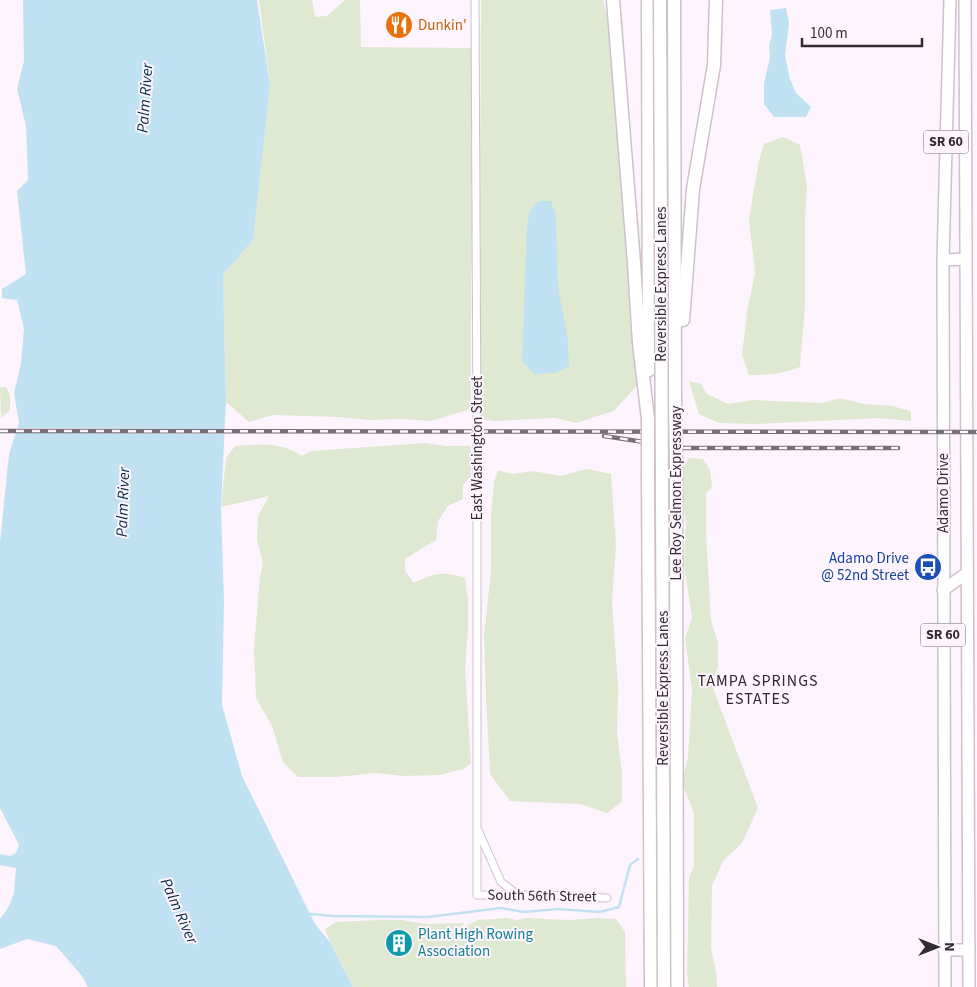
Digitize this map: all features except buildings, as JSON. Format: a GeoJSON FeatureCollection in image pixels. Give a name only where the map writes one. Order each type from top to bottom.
{"type":"FeatureCollection","features":[{"type":"Feature","properties":{"kind":"highway"},"geometry":{"type":"LineString","coordinates":[[611,0],[622,99],[639,343],[647,400]]}},
{"type":"Feature","properties":{"kind":"highway","name":"Lee Roy Selmon Expressway"},"geometry":{"type":"LineString","coordinates":[[648,0],[647,400],[651,987]]}},
{"type":"Feature","properties":{"kind":"highway","name":"Reversible Express Lanes"},"geometry":{"type":"LineString","coordinates":[[660,0],[664,987]]}},
{"type":"Feature","properties":{"kind":"highway","name":"Lee Roy Selmon Expressway"},"geometry":{"type":"LineString","coordinates":[[674,0],[677,987]]}},
{"type":"Feature","properties":{"kind":"highway"},"geometry":{"type":"LineString","coordinates":[[676,359],[680,350],[683,332],[693,189],[714,65],[716,0]]}},
{"type":"Feature","properties":{"kind":"main road","name":"Adamo Drive"},"geometry":{"type":"LineString","coordinates":[[945,987],[943,260],[950,1]]}},
{"type":"Feature","properties":{"kind":"main road","name":"Adamo Drive"},"geometry":{"type":"LineString","coordinates":[[966,2],[969,987]]}},
{"type":"Feature","properties":{"kind":"main road"},"geometry":{"type":"LineString","coordinates":[[943,260],[966,260]]}},
{"type":"Feature","properties":{"kind":"main road"},"geometry":{"type":"LineString","coordinates":[[943,590],[967,573]]}},
{"type":"Feature","properties":{"kind":"main road"},"geometry":{"type":"LineString","coordinates":[[944,950],[968,950]]}},
{"type":"Feature","properties":{"kind":"street","name":"East Washington Street"},"geometry":{"type":"LineString","coordinates":[[475,0],[478,431],[477,895]]}},
{"type":"Feature","properties":{"kind":"street"},"geometry":{"type":"LineString","coordinates":[[476,825],[501,882],[518,895]]}},
{"type":"Feature","properties":{"kind":"street","name":"South 56th Street"},"geometry":{"type":"LineString","coordinates":[[477,895],[607,898]]}},
{"type":"Feature","properties":{"kind":"green space"},"geometry":{"type":"Polygon","coordinates":[[[259,0],[312,0],[315,17],[327,16],[345,0],[360,0],[361,47],[474,48],[474,238],[471,275],[471,409],[431,421],[273,415],[249,422],[226,402],[223,275],[253,240],[270,85],[259,0]]]}},
{"type":"Feature","properties":{"kind":"green space"},"geometry":{"type":"Polygon","coordinates":[[[481,0],[603,0],[611,28],[640,382],[614,411],[576,423],[555,418],[495,421],[478,419],[481,0]]]}},
{"type":"Feature","properties":{"kind":"green space"},"geometry":{"type":"Polygon","coordinates":[[[783,137],[800,145],[807,186],[805,306],[800,367],[775,374],[749,375],[742,355],[747,312],[755,273],[749,219],[759,161],[764,144],[783,137]]]}},
{"type":"Feature","properties":{"kind":"green space"},"geometry":{"type":"Polygon","coordinates":[[[689,381],[701,384],[707,394],[728,404],[753,400],[823,403],[840,398],[864,404],[892,406],[911,411],[911,421],[878,418],[757,424],[719,423],[699,414],[689,381]]]}},
{"type":"Feature","properties":{"kind":"green space"},"geometry":{"type":"Polygon","coordinates":[[[0,387],[6,387],[10,395],[10,410],[1,418],[0,387]]]}},
{"type":"Feature","properties":{"kind":"green space"},"geometry":{"type":"Polygon","coordinates":[[[425,443],[446,446],[471,446],[471,476],[463,485],[463,499],[448,506],[438,521],[436,540],[405,559],[405,571],[414,583],[439,574],[451,574],[465,578],[468,600],[468,629],[465,670],[471,763],[463,770],[440,775],[403,776],[375,773],[337,777],[298,777],[283,762],[272,726],[256,698],[254,648],[260,577],[263,563],[257,540],[258,516],[269,496],[221,507],[226,458],[235,446],[244,445],[278,446],[294,451],[302,456],[311,451],[425,443]]]}},
{"type":"Feature","properties":{"kind":"green space"},"geometry":{"type":"Polygon","coordinates":[[[688,458],[703,459],[710,470],[712,487],[706,493],[706,532],[711,621],[718,643],[718,668],[711,683],[758,808],[742,843],[723,861],[712,886],[711,948],[717,987],[689,987],[687,973],[689,878],[694,865],[694,813],[682,783],[688,757],[692,690],[685,638],[692,618],[684,565],[686,522],[683,502],[684,467],[688,458]]]}},
{"type":"Feature","properties":{"kind":"green space"},"geometry":{"type":"Polygon","coordinates":[[[587,469],[611,474],[616,545],[612,601],[618,687],[617,734],[622,773],[622,801],[607,813],[580,804],[510,801],[490,774],[484,635],[491,571],[491,515],[494,482],[498,470],[512,474],[533,471],[561,476],[587,469]]]}},
{"type":"Feature","properties":{"kind":"green space"},"geometry":{"type":"Polygon","coordinates":[[[507,918],[516,920],[527,918],[569,920],[616,919],[625,932],[626,987],[353,987],[325,929],[336,922],[379,920],[402,920],[426,924],[465,923],[453,932],[478,920],[507,918]]]}},
{"type":"Feature","properties":{"kind":"water","name":"Palm River"},"geometry":{"type":"Polygon","coordinates":[[[23,0],[257,0],[270,85],[253,240],[223,275],[226,402],[221,507],[224,601],[222,705],[242,776],[315,924],[330,942],[353,987],[88,987],[82,976],[56,946],[27,939],[0,949],[0,919],[8,908],[14,893],[16,868],[0,865],[0,854],[10,856],[16,853],[19,845],[0,808],[0,542],[9,454],[19,423],[14,393],[21,363],[24,329],[17,300],[2,298],[2,289],[26,274],[17,191],[28,180],[26,126],[17,89],[24,61],[23,0]]]}},
{"type":"Feature","properties":{"kind":"water"},"geometry":{"type":"Polygon","coordinates":[[[786,8],[789,23],[785,56],[790,79],[796,93],[811,107],[806,117],[774,117],[764,104],[764,83],[770,58],[769,46],[772,34],[770,10],[786,8]]]}},
{"type":"Feature","properties":{"kind":"water"},"geometry":{"type":"Polygon","coordinates":[[[539,201],[551,201],[556,216],[558,287],[568,340],[569,366],[556,373],[534,374],[522,361],[527,227],[530,210],[539,201]]]}},
{"type":"Feature","properties":{"kind":"pier"},"geometry":{"type":"Polygon","coordinates":[[[15,428],[227,429],[227,434],[13,433],[15,428]]]}},
{"type":"Feature","properties":{"kind":"waterway"},"geometry":{"type":"LineString","coordinates":[[310,914],[428,917],[501,908],[524,912],[558,909],[600,912],[619,907],[630,865],[638,859]]}},
{"type":"Feature","properties":{"kind":"railway"},"geometry":{"type":"LineString","coordinates":[[0,431],[977,432]]}},
{"type":"Feature","properties":{"kind":"railway"},"geometry":{"type":"LineString","coordinates":[[604,436],[684,448],[898,448]]}},
{"type":"Feature","properties":{"kind":"place","name":"Dunkin'"},"geometry":{"type":"Point","coordinates":[399,25]}},
{"type":"Feature","properties":{"kind":"place","name":"Adamo Drive @ 52nd Street"},"geometry":{"type":"Point","coordinates":[928,567]}},
{"type":"Feature","properties":{"kind":"place","name":"Plant High Rowing Association"},"geometry":{"type":"Point","coordinates":[399,943]}},
{"type":"Feature","properties":{"kind":"district","name":"TAMPA SPRINGS ESTATES"},"geometry":{"type":"Point","coordinates":[758,690]}}]}
